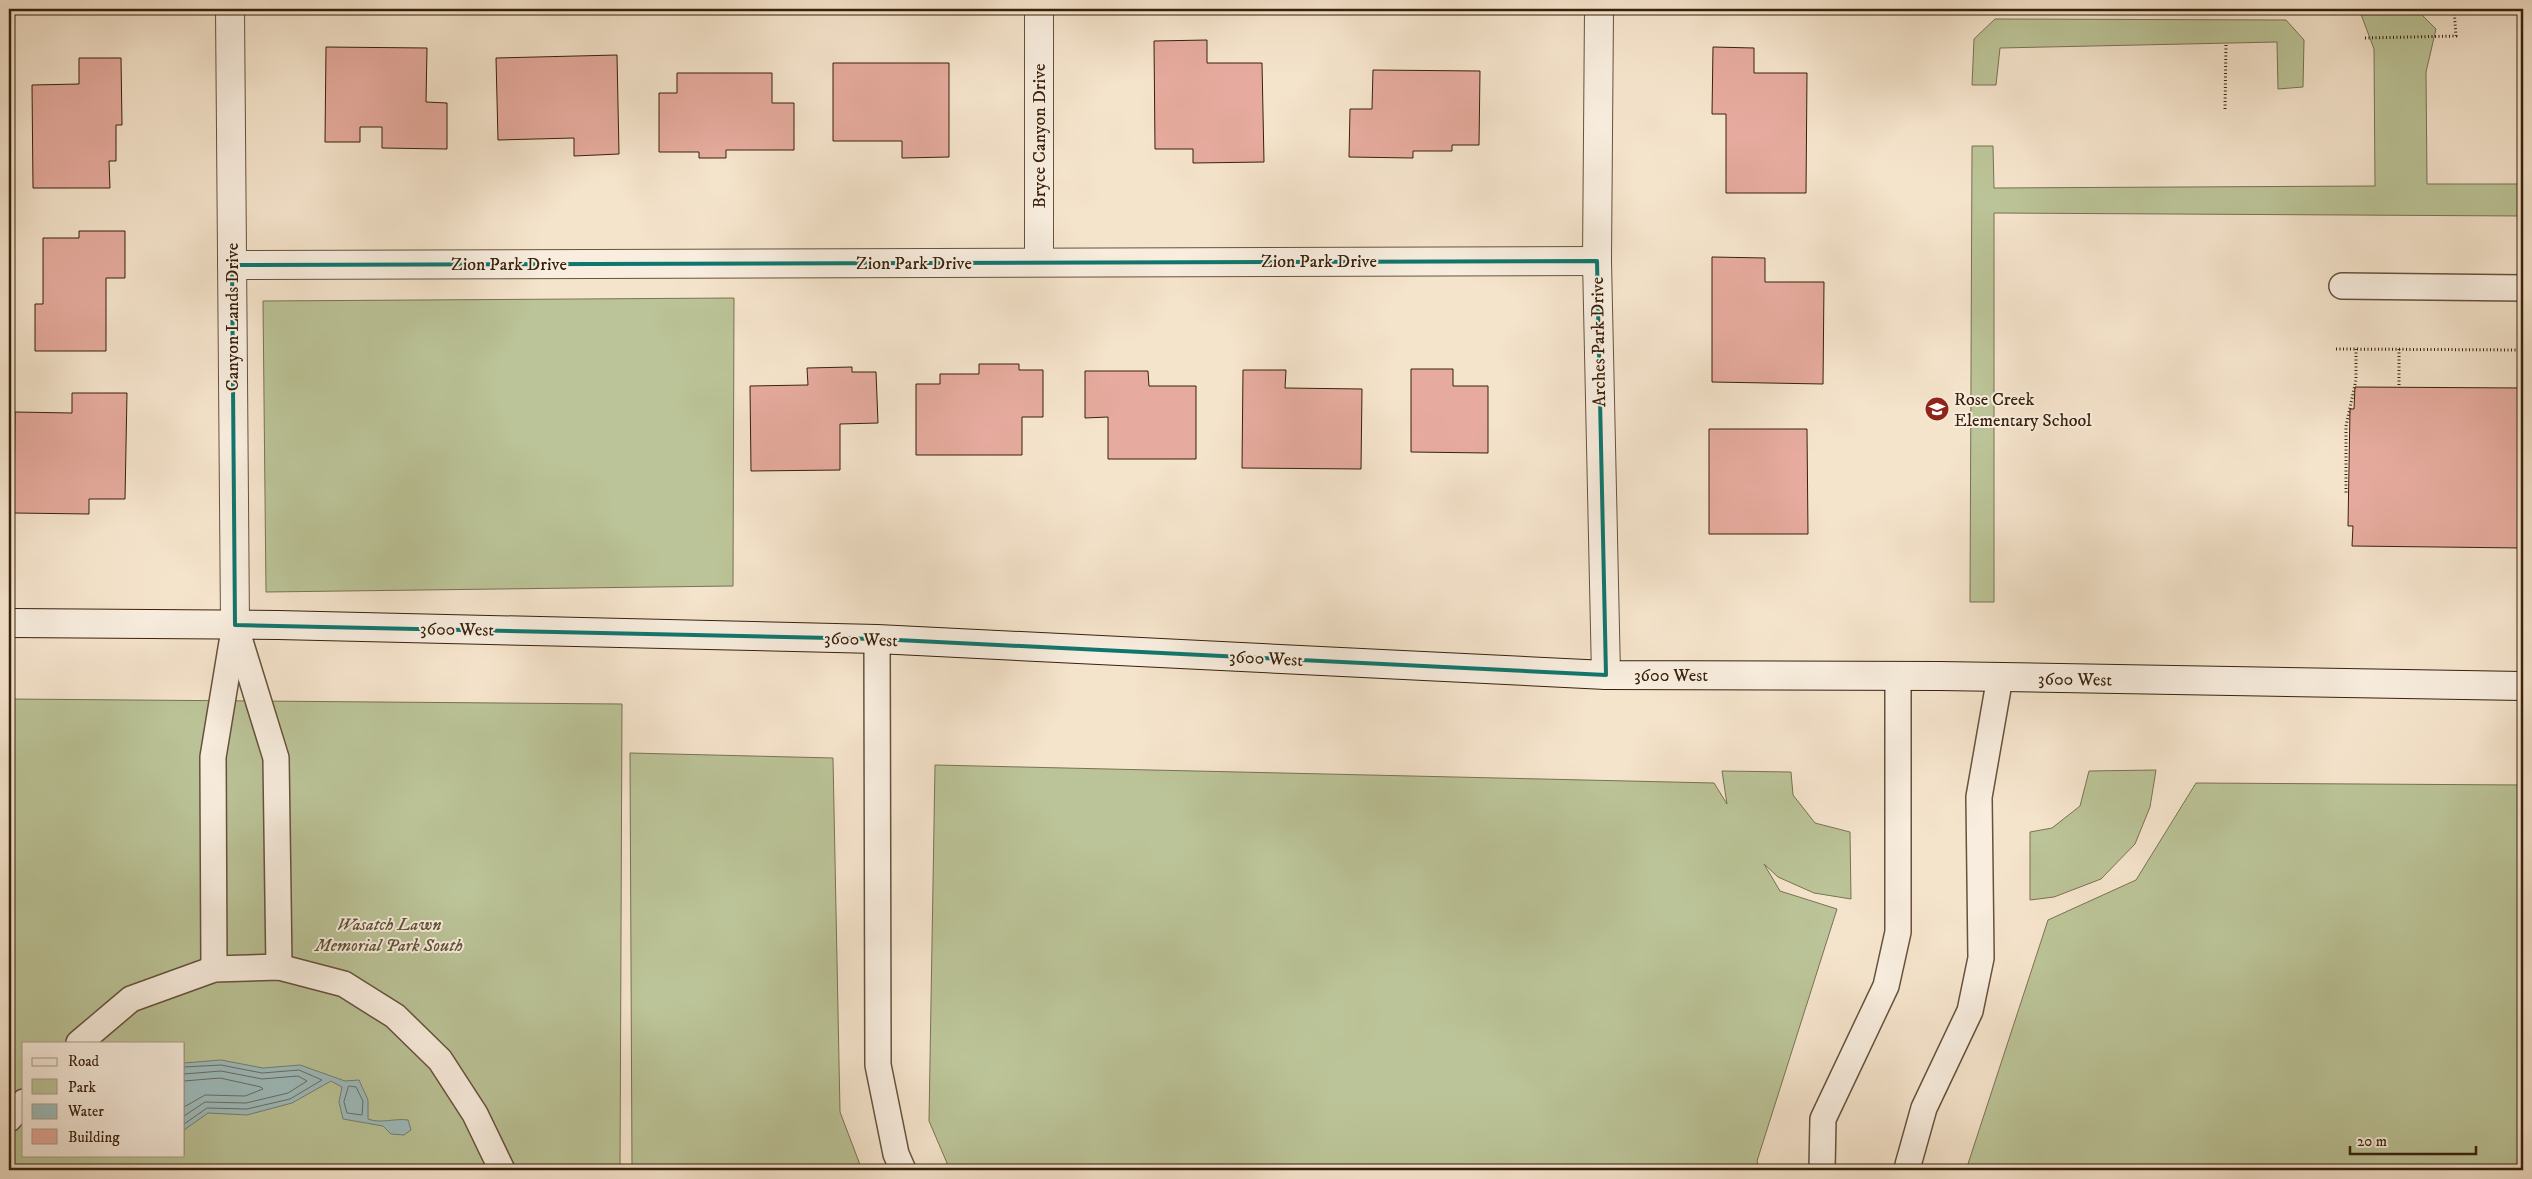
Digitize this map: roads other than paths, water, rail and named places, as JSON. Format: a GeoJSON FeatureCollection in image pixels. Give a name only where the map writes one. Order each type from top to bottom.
{"type":"FeatureCollection","features":[{"type":"Feature","properties":{"kind":"street","name":"Canyon Lands Drive"},"geometry":{"type":"LineString","coordinates":[[230,9],[235,625]]}},
{"type":"Feature","properties":{"kind":"street","name":"Bryce Canyon Drive"},"geometry":{"type":"LineString","coordinates":[[1039,9],[1039,262]]}},
{"type":"Feature","properties":{"kind":"street","name":"Arches Park Drive"},"geometry":{"type":"LineString","coordinates":[[1599,9],[1597,261],[1606,674]]}},
{"type":"Feature","properties":{"kind":"street","name":"Zion Park Drive"},"geometry":{"type":"LineString","coordinates":[[232,265],[1597,261]]}},
{"type":"Feature","properties":{"kind":"street","name":"3600 West"},"geometry":{"type":"LineString","coordinates":[[9,623],[235,625],[877,639],[1606,674],[2000,677],[2523,686]]}},
{"type":"Feature","properties":{"kind":"lane"},"geometry":{"type":"LineString","coordinates":[[2342,286],[2523,288]]}},
{"type":"Feature","properties":{"kind":"lane"},"geometry":{"type":"LineString","coordinates":[[235,625],[276,758],[279,967]]}},
{"type":"Feature","properties":{"kind":"lane"},"geometry":{"type":"LineString","coordinates":[[214,969],[213,757],[235,625]]}},
{"type":"Feature","properties":{"kind":"lane"},"geometry":{"type":"LineString","coordinates":[[877,639],[878,1065],[896,1154],[903,1170]]}},
{"type":"Feature","properties":{"kind":"lane"},"geometry":{"type":"LineString","coordinates":[[1822,1170],[1824,1119],[1886,986],[1898,932],[1898,676]]}},
{"type":"Feature","properties":{"kind":"lane"},"geometry":{"type":"LineString","coordinates":[[1909,1170],[1908,1165],[1924,1108],[1970,1012],[1981,958],[1980,797],[2000,677]]}},
{"type":"Feature","properties":{"kind":"lane"},"geometry":{"type":"LineString","coordinates":[[80,1042],[131,999],[214,969],[279,967],[344,984],[395,1016],[440,1060],[475,1114],[502,1170]]}},
{"type":"Feature","properties":{"kind":"lane"},"geometry":{"type":"LineString","coordinates":[[9,1119],[22,1104]]}},
{"type":"Feature","properties":{"kind":"water"},"geometry":{"type":"Polygon","coordinates":[[[221,1060],[263,1068],[300,1065],[345,1081],[359,1080],[368,1100],[368,1119],[378,1121],[408,1120],[411,1130],[404,1135],[391,1134],[383,1126],[343,1119],[339,1102],[342,1087],[331,1081],[292,1103],[247,1115],[208,1113],[185,1129],[185,1063],[221,1060]]]}},
{"type":"Feature","properties":{"kind":"place","name":"Rose Creek Elementary School"},"geometry":{"type":"Point","coordinates":[1937,409]}},
{"type":"Feature","properties":{"kind":"park label","name":"Wasatch Lawn Memorial Park South"},"geometry":{"type":"Point","coordinates":[389,934]}}]}
